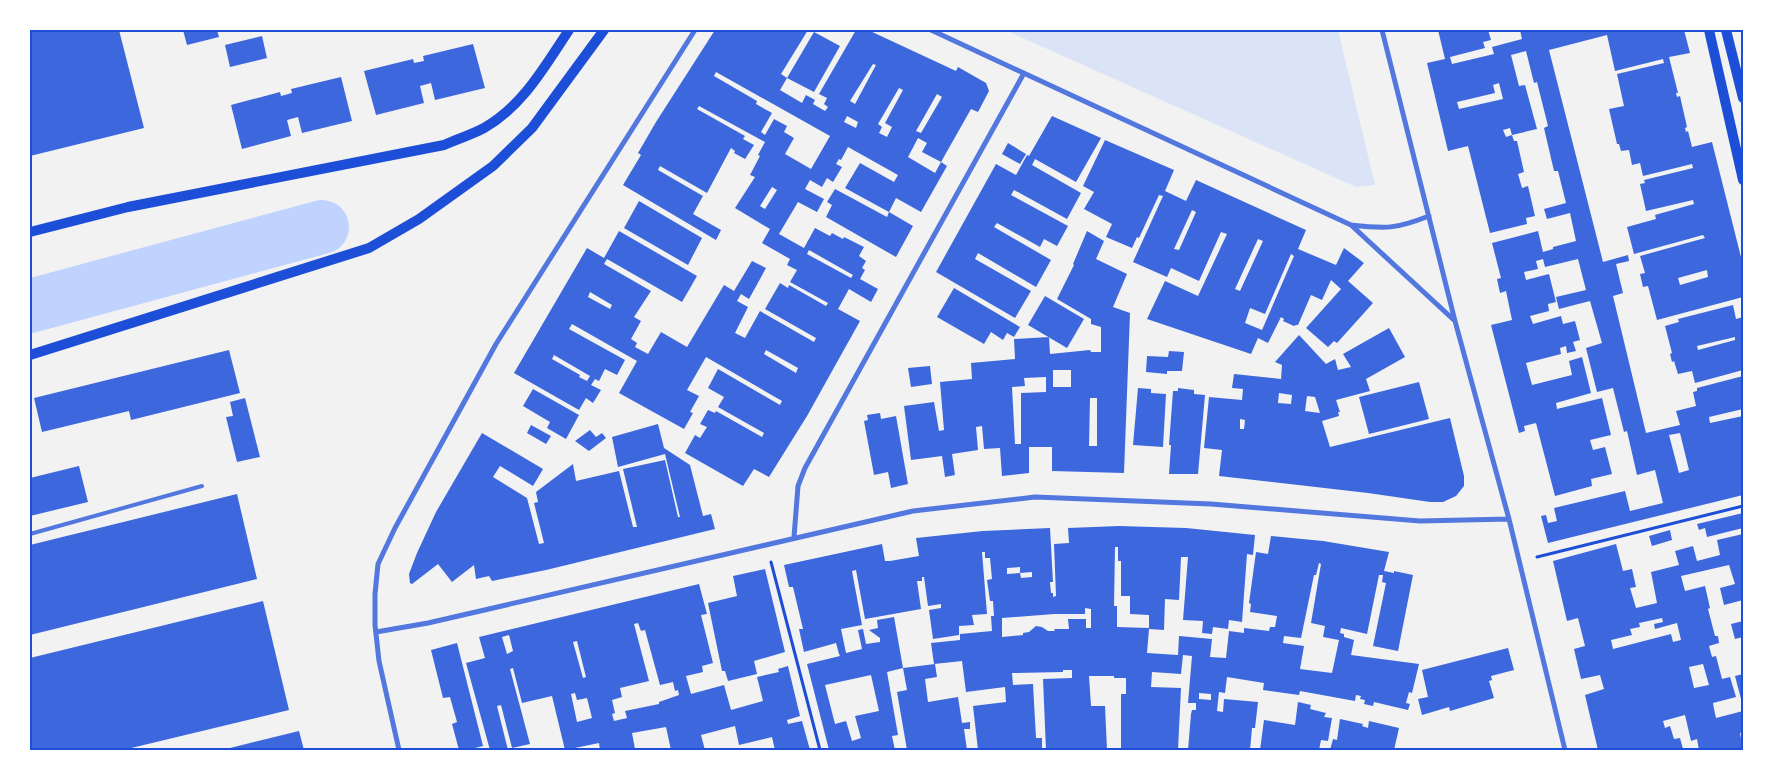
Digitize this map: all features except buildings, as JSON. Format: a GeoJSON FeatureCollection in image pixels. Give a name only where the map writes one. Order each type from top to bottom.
{"type":"FeatureCollection","features":[{"type":"Feature","properties":{"kind":"main road"},"geometry":{"type":"LineString","coordinates":[[30,232],[128,207],[444,145],[484,128],[511,108],[533,84],[569,30]]}},
{"type":"Feature","properties":{"kind":"main road"},"geometry":{"type":"LineString","coordinates":[[30,355],[369,248],[418,219],[493,166],[532,128],[604,30]]}},
{"type":"Feature","properties":{"kind":"main road"},"geometry":{"type":"LineString","coordinates":[[1709,30],[1743,180]]}},
{"type":"Feature","properties":{"kind":"main road"},"geometry":{"type":"LineString","coordinates":[[1726,30],[1743,98]]}},
{"type":"Feature","properties":{"kind":"street"},"geometry":{"type":"LineString","coordinates":[[399,750],[379,661],[375,594],[378,564],[395,528],[496,344],[695,30]]}},
{"type":"Feature","properties":{"kind":"street"},"geometry":{"type":"LineString","coordinates":[[931,30],[1351,225],[1382,229],[1404,226],[1429,216]]}},
{"type":"Feature","properties":{"kind":"street"},"geometry":{"type":"LineString","coordinates":[[1382,30],[1455,321],[1509,519],[1566,750]]}},
{"type":"Feature","properties":{"kind":"street"},"geometry":{"type":"LineString","coordinates":[[794,538],[798,486],[805,468],[1024,73]]}},
{"type":"Feature","properties":{"kind":"street"},"geometry":{"type":"LineString","coordinates":[[1351,225],[1455,321]]}},
{"type":"Feature","properties":{"kind":"street"},"geometry":{"type":"LineString","coordinates":[[376,632],[428,623],[912,511],[1035,497],[1211,504],[1420,521],[1509,519]]}},
{"type":"Feature","properties":{"kind":"lane"},"geometry":{"type":"LineString","coordinates":[[30,534],[202,486]]}},
{"type":"Feature","properties":{"kind":"path"},"geometry":{"type":"LineString","coordinates":[[1519,562],[1743,506]]}},
{"type":"Feature","properties":{"kind":"path"},"geometry":{"type":"LineString","coordinates":[[766,544],[820,750]]}},
{"type":"Feature","properties":{"kind":"shaded area"},"geometry":{"type":"Polygon","coordinates":[[[1005,30],[1338,30],[1375,185],[1356,187],[1005,30]]]}},
{"type":"Feature","properties":{"kind":"waterway"},"geometry":{"type":"LineString","coordinates":[[30,306],[322,227]]}}]}
